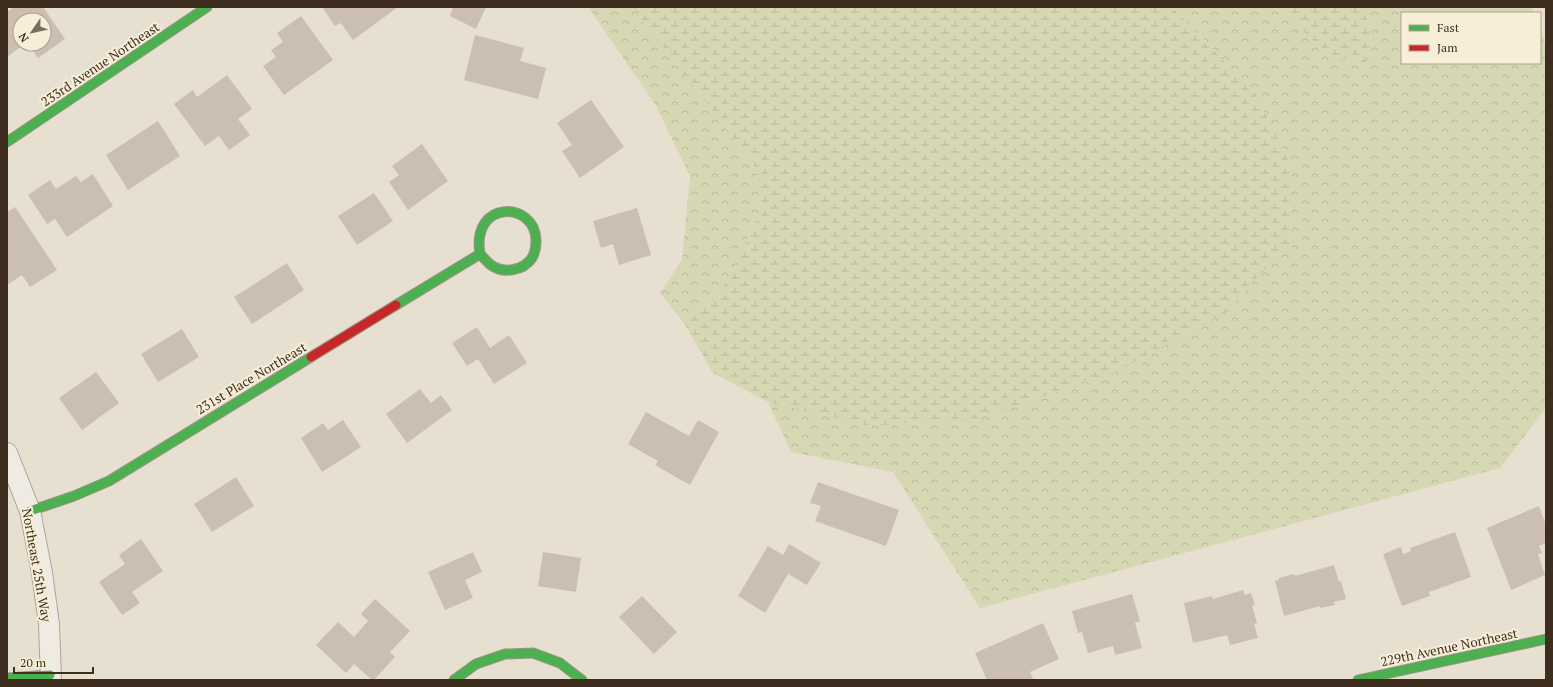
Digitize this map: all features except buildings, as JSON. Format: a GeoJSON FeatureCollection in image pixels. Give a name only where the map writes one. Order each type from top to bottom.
{"type":"FeatureCollection","features":[{"type":"Feature","properties":{"kind":"street","name":"233rd Avenue Northeast"},"geometry":{"type":"LineString","coordinates":[[7,142],[207,7]]}},
{"type":"Feature","properties":{"kind":"street"},"geometry":{"type":"LineString","coordinates":[[510,211],[520,214],[528,220],[534,229],[537,239],[536,249],[532,258],[524,266],[515,270],[500,270],[486,262],[480,254],[478,233],[486,220],[499,212],[510,211]]}},
{"type":"Feature","properties":{"kind":"street","name":"231st Place Northeast"},"geometry":{"type":"LineString","coordinates":[[30,512],[109,481],[480,254]]}},
{"type":"Feature","properties":{"kind":"street","name":"Northeast 25th Way"},"geometry":{"type":"LineString","coordinates":[[7,453],[30,512],[42,573],[49,624],[50,678]]}},
{"type":"Feature","properties":{"kind":"street","name":"229th Avenue Northeast"},"geometry":{"type":"LineString","coordinates":[[1358,680],[1546,639]]}},
{"type":"Feature","properties":{"kind":"street"},"geometry":{"type":"LineString","coordinates":[[454,680],[476,664],[505,654],[533,653],[560,662],[582,680]]}},
{"type":"Feature","properties":{"kind":"street"},"geometry":{"type":"LineString","coordinates":[[7,678],[50,678]]}},
{"type":"Feature","properties":{"kind":"green space"},"geometry":{"type":"Polygon","coordinates":[[[588,7],[634,7],[641,19],[756,168],[762,209],[719,297],[684,323],[660,293],[682,260],[690,176],[655,104],[588,7]]]}},
{"type":"Feature","properties":{"kind":"green space"},"geometry":{"type":"Polygon","coordinates":[[[634,7],[1172,7],[1255,93],[1291,165],[1290,242],[1224,314],[1111,374],[979,418],[870,426],[768,402],[713,373],[684,323],[719,296],[762,209],[756,168],[641,19],[634,7]]]}},
{"type":"Feature","properties":{"kind":"green space"},"geometry":{"type":"Polygon","coordinates":[[[1172,7],[1280,7],[1325,53],[1366,65],[1372,28],[1361,7],[1532,7],[1534,12],[1401,12],[1401,64],[1541,64],[1541,32],[1546,47],[1546,408],[1500,468],[980,608],[893,472],[791,452],[768,402],[871,426],[1255,93],[1172,7]]]}},
{"type":"Feature","properties":{"kind":"green space"},"geometry":{"type":"Polygon","coordinates":[[[1280,7],[1361,7],[1372,28],[1366,65],[1325,53],[1280,7]]]}},
{"type":"Feature","properties":{"kind":"traffic: fast"},"geometry":{"type":"LineString","coordinates":[[7,142],[207,7]]}},
{"type":"Feature","properties":{"kind":"traffic: fast"},"geometry":{"type":"LineString","coordinates":[[396,305],[480,254],[491,265],[501,270],[513,270],[523,266],[532,258],[534,254],[536,240],[533,227],[526,218],[515,213],[504,212],[494,215],[485,223],[480,236],[480,254]]}},
{"type":"Feature","properties":{"kind":"traffic: fast"},"geometry":{"type":"LineString","coordinates":[[30,511],[74,496],[109,481],[311,357]]}},
{"type":"Feature","properties":{"kind":"traffic: fast"},"geometry":{"type":"LineString","coordinates":[[1358,680],[1546,639]]}},
{"type":"Feature","properties":{"kind":"traffic: fast"},"geometry":{"type":"LineString","coordinates":[[454,680],[476,664],[505,654],[533,653],[560,663],[582,680]]}},
{"type":"Feature","properties":{"kind":"traffic: fast"},"geometry":{"type":"LineString","coordinates":[[7,678],[50,675]]}},
{"type":"Feature","properties":{"kind":"traffic: jam"},"geometry":{"type":"LineString","coordinates":[[311,357],[396,305]]}}]}
